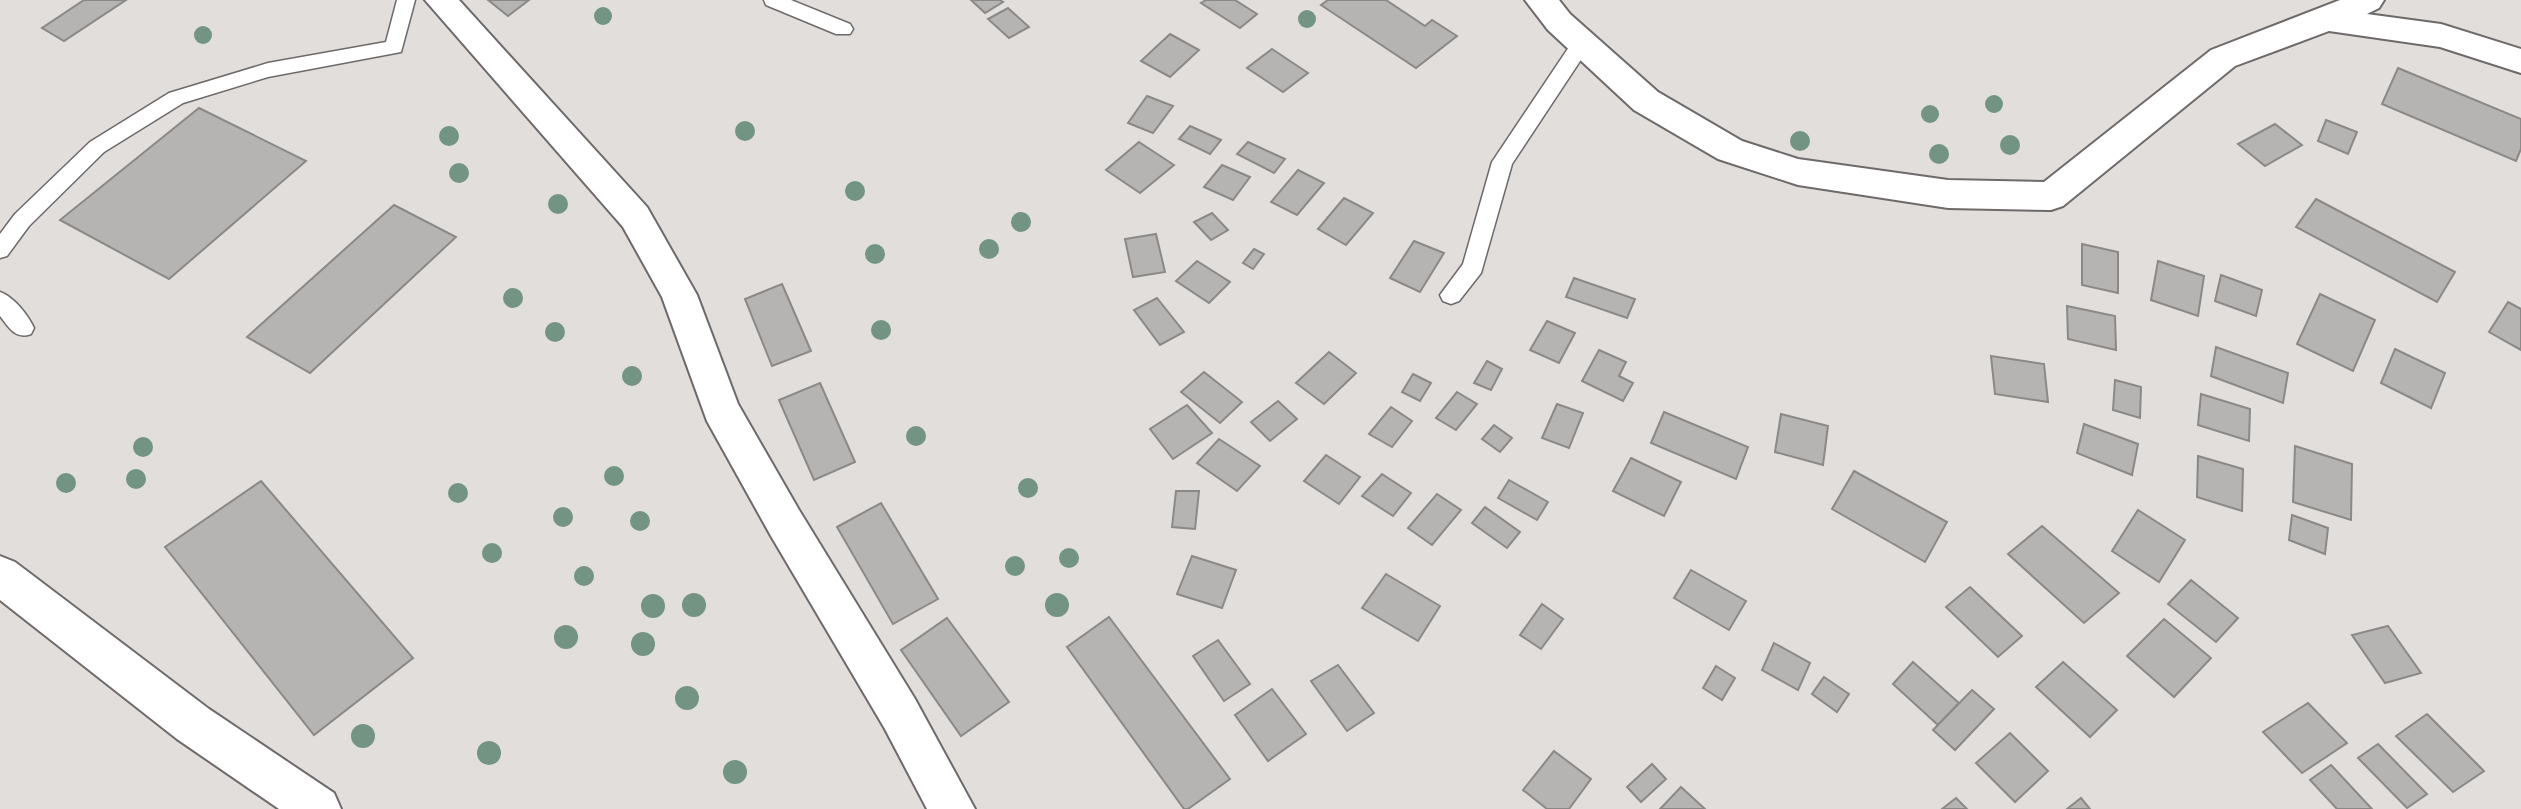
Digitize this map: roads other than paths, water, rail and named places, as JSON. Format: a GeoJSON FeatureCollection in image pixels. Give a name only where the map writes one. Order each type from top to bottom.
{"type":"FeatureCollection","features":[{"type":"Feature","properties":{"kind":"street"},"geometry":{"type":"LineString","coordinates":[[441,0],[635,217],[679,295],[721,409],[785,523],[900,714],[952,809]]}},
{"type":"Feature","properties":{"kind":"street"},"geometry":{"type":"LineString","coordinates":[[1541,0],[1646,101],[1730,150],[1798,172],[1948,194],[2051,196],[2223,58],[2327,19],[2368,0]]}},
{"type":"Feature","properties":{"kind":"street"},"geometry":{"type":"LineString","coordinates":[[2327,19],[2441,36],[2521,61]]}},
{"type":"Feature","properties":{"kind":"street"},"geometry":{"type":"LineString","coordinates":[[0,575],[193,724],[318,809]]}},
{"type":"Feature","properties":{"kind":"lane"},"geometry":{"type":"LineString","coordinates":[[0,250],[22,220],[97,147],[176,98],[268,70],[394,47],[406,0]]}},
{"type":"Feature","properties":{"kind":"lane"},"geometry":{"type":"LineString","coordinates":[[773,0],[843,29]]}},
{"type":"Feature","properties":{"kind":"lane"},"geometry":{"type":"LineString","coordinates":[[1451,295],[1473,267],[1502,162],[1583,43]]}},
{"type":"Feature","properties":{"kind":"lane"},"geometry":{"type":"LineString","coordinates":[[0,301],[23,328]]}}]}
